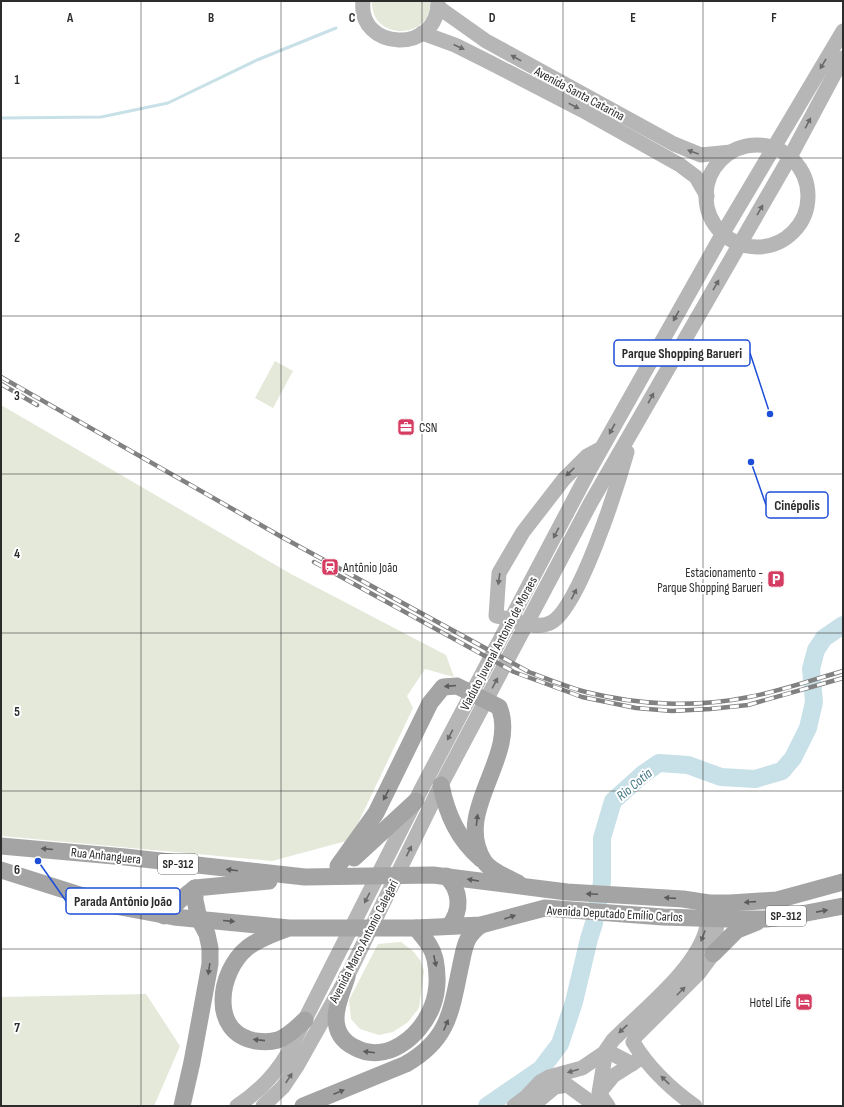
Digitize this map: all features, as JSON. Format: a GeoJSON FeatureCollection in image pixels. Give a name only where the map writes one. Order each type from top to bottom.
{"type":"FeatureCollection","features":[{"type":"Feature","properties":{"kind":"main road"},"geometry":{"type":"LineString","coordinates":[[363,1],[365,17],[371,28],[380,35],[389,39],[400,41],[415,38],[430,27],[436,18],[438,4]]}},
{"type":"Feature","properties":{"kind":"main road","name":"Avenida Santa Catarina"},"geometry":{"type":"LineString","coordinates":[[438,4],[486,41],[674,144],[701,155],[731,152]]}},
{"type":"Feature","properties":{"kind":"main road","name":"Viaduto Juvenal Antonio de Moraes"},"geometry":{"type":"LineString","coordinates":[[419,795],[601,449],[723,233],[843,31]]}},
{"type":"Feature","properties":{"kind":"main road","name":"Avenida Santa Catarina"},"geometry":{"type":"LineString","coordinates":[[422,33],[455,45],[489,62],[582,110],[680,165],[696,177],[706,196]]}},
{"type":"Feature","properties":{"kind":"main road"},"geometry":{"type":"LineString","coordinates":[[601,449],[587,456],[564,479],[523,532],[499,573],[496,616],[532,625],[540,625],[550,624],[564,612],[575,592],[598,536],[636,424],[790,157],[843,58]]}},
{"type":"Feature","properties":{"kind":"main road"},"geometry":{"type":"LineString","coordinates":[[752,145],[773,148],[790,157],[800,168],[807,184],[808,201],[804,216],[791,234],[772,244],[750,246],[740,243],[723,233],[711,216],[706,196],[711,175],[723,158],[731,152],[752,145]]}},
{"type":"Feature","properties":{"kind":"main road","name":"Viaduto Juvenal Antonio de Moraes"},"geometry":{"type":"LineString","coordinates":[[451,767],[590,504],[636,424]]}},
{"type":"Feature","properties":{"kind":"main road"},"geometry":{"type":"LineString","coordinates":[[338,866],[376,813],[430,702],[443,687],[458,686],[499,707],[504,727],[502,742],[477,816],[476,831],[478,846],[484,862]]}},
{"type":"Feature","properties":{"kind":"main road","name":"Avenida Marco Antonio Calegari"},"geometry":{"type":"LineString","coordinates":[[263,1106],[283,1087],[297,1066],[347,977],[451,767]]}},
{"type":"Feature","properties":{"kind":"main road"},"geometry":{"type":"LineString","coordinates":[[441,785],[445,803],[455,830],[468,847],[484,862],[498,872],[528,888]]}},
{"type":"Feature","properties":{"kind":"main road"},"geometry":{"type":"LineString","coordinates":[[164,916],[176,903],[195,888],[305,877],[351,860],[419,795]]}},
{"type":"Feature","properties":{"kind":"main road","name":"Avenida Marco Antonio Calegari"},"geometry":{"type":"LineString","coordinates":[[237,1106],[266,1084],[279,1068],[305,1020],[419,795]]}},
{"type":"Feature","properties":{"kind":"main road","name":"Rua Anhanguera"},"geometry":{"type":"LineString","coordinates":[[1,846],[118,856],[305,877],[355,876]]}},
{"type":"Feature","properties":{"kind":"main road","name":"SP-312"},"geometry":{"type":"LineString","coordinates":[[1,870],[115,906],[164,916],[289,928]]}},
{"type":"Feature","properties":{"kind":"main road","name":"Avenida Deputado Emílio Carlos"},"geometry":{"type":"LineString","coordinates":[[355,876],[418,874],[446,876],[528,888],[616,895],[766,918],[815,913],[843,906]]}},
{"type":"Feature","properties":{"kind":"main road"},"geometry":{"type":"LineString","coordinates":[[446,876],[452,884],[458,899],[458,913],[449,926]]}},
{"type":"Feature","properties":{"kind":"main road","name":"Avenida Deputado Emílio Carlos"},"geometry":{"type":"LineString","coordinates":[[289,928],[416,928],[480,925],[545,908],[615,913],[714,910],[777,900],[843,882]]}},
{"type":"Feature","properties":{"kind":"main road"},"geometry":{"type":"LineString","coordinates":[[182,1106],[192,1062],[210,964],[208,941],[199,919],[195,900],[195,888]]}},
{"type":"Feature","properties":{"kind":"main road"},"geometry":{"type":"LineString","coordinates":[[598,1099],[606,1050],[612,1040],[670,984],[695,954],[714,910]]}},
{"type":"Feature","properties":{"kind":"main road"},"geometry":{"type":"LineString","coordinates":[[713,954],[714,910]]}},
{"type":"Feature","properties":{"kind":"main road"},"geometry":{"type":"LineString","coordinates":[[637,1061],[633,1042],[636,1036],[699,973],[713,954],[736,930],[766,918]]}},
{"type":"Feature","properties":{"kind":"main road"},"geometry":{"type":"LineString","coordinates":[[303,1106],[406,1064],[432,1046],[440,1037],[447,1022],[467,938],[480,925]]}},
{"type":"Feature","properties":{"kind":"main road"},"geometry":{"type":"LineString","coordinates":[[289,928],[258,941],[240,955],[232,965],[225,980],[222,995],[223,1006],[229,1022],[236,1032],[248,1039],[263,1042],[277,1040],[290,1034],[305,1020]]}},
{"type":"Feature","properties":{"kind":"main road"},"geometry":{"type":"LineString","coordinates":[[347,977],[337,1005],[336,1017],[339,1033],[350,1045],[361,1051],[373,1054],[387,1052],[412,1038],[432,1007],[436,988],[434,958],[430,947],[416,928]]}},
{"type":"Feature","properties":{"kind":"main road"},"geometry":{"type":"LineString","coordinates":[[606,1050],[637,1061],[688,1103]]}},
{"type":"Feature","properties":{"kind":"main road"},"geometry":{"type":"LineString","coordinates":[[514,1106],[540,1082],[582,1068],[606,1050]]}},
{"type":"Feature","properties":{"kind":"main road"},"geometry":{"type":"LineString","coordinates":[[598,1099],[613,1076],[637,1061]]}},
{"type":"Feature","properties":{"kind":"main road"},"geometry":{"type":"LineString","coordinates":[[532,1106],[555,1087],[567,1085],[598,1099],[608,1106]]}},
{"type":"Feature","properties":{"kind":"shaded area"},"geometry":{"type":"Polygon","coordinates":[[[372,1],[430,1],[428,14],[422,23],[412,29],[401,31],[390,29],[381,24],[374,14],[372,1]]]}},
{"type":"Feature","properties":{"kind":"shaded area"},"geometry":{"type":"Polygon","coordinates":[[[275,361],[293,371],[273,408],[255,398],[275,361]]]}},
{"type":"Feature","properties":{"kind":"shaded area"},"geometry":{"type":"Polygon","coordinates":[[[1,405],[291,574],[446,655],[454,677],[425,669],[407,696],[413,708],[350,840],[272,861],[1,836],[1,405]]]}},
{"type":"Feature","properties":{"kind":"shaded area"},"geometry":{"type":"Polygon","coordinates":[[[401,942],[413,951],[420,960],[424,971],[419,1008],[408,1022],[393,1032],[379,1035],[360,1029],[351,1019],[349,1000],[378,944],[401,942]]]}},
{"type":"Feature","properties":{"kind":"shaded area"},"geometry":{"type":"Polygon","coordinates":[[[146,994],[180,1046],[154,1106],[1,1106],[1,997],[146,994]]]}},
{"type":"Feature","properties":{"kind":"waterway"},"geometry":{"type":"LineString","coordinates":[[1,118],[101,117],[168,103],[257,60],[336,28]]}},
{"type":"Feature","properties":{"kind":"waterway","name":"Rio Cotia"},"geometry":{"type":"LineString","coordinates":[[487,1106],[541,1069],[560,1044],[574,1002],[594,923],[602,882],[602,838],[613,801],[643,774],[659,763],[688,765],[721,777],[755,779],[782,771],[793,758],[808,728],[814,702],[811,669],[816,650],[824,638],[843,625]]}},
{"type":"Feature","properties":{"kind":"railway"},"geometry":{"type":"LineString","coordinates":[[1,377],[280,536],[529,672],[564,685],[586,692],[626,700],[667,704],[708,703],[761,695],[843,671]]}},
{"type":"Feature","properties":{"kind":"railway"},"geometry":{"type":"LineString","coordinates":[[1,384],[37,405]]}},
{"type":"Feature","properties":{"kind":"railway"},"geometry":{"type":"LineString","coordinates":[[314,562],[514,672],[582,697],[636,708],[672,711],[710,709],[748,705],[843,678]]}},
{"type":"Feature","properties":{"kind":"place","name":"Parque Shopping Barueri"},"geometry":{"type":"Point","coordinates":[770,414]}},
{"type":"Feature","properties":{"kind":"place","name":"CSN"},"geometry":{"type":"Point","coordinates":[406,427]}},
{"type":"Feature","properties":{"kind":"place","name":"Cinépolis"},"geometry":{"type":"Point","coordinates":[751,462]}},
{"type":"Feature","properties":{"kind":"place","name":"Antônio João"},"geometry":{"type":"Point","coordinates":[330,567]}},
{"type":"Feature","properties":{"kind":"place","name":"Estacionamento - Parque Shopping Barueri"},"geometry":{"type":"Point","coordinates":[776,579]}},
{"type":"Feature","properties":{"kind":"place","name":"Parada Antônio João"},"geometry":{"type":"Point","coordinates":[38,861]}},
{"type":"Feature","properties":{"kind":"place","name":"Hotel Life"},"geometry":{"type":"Point","coordinates":[804,1002]}}]}
